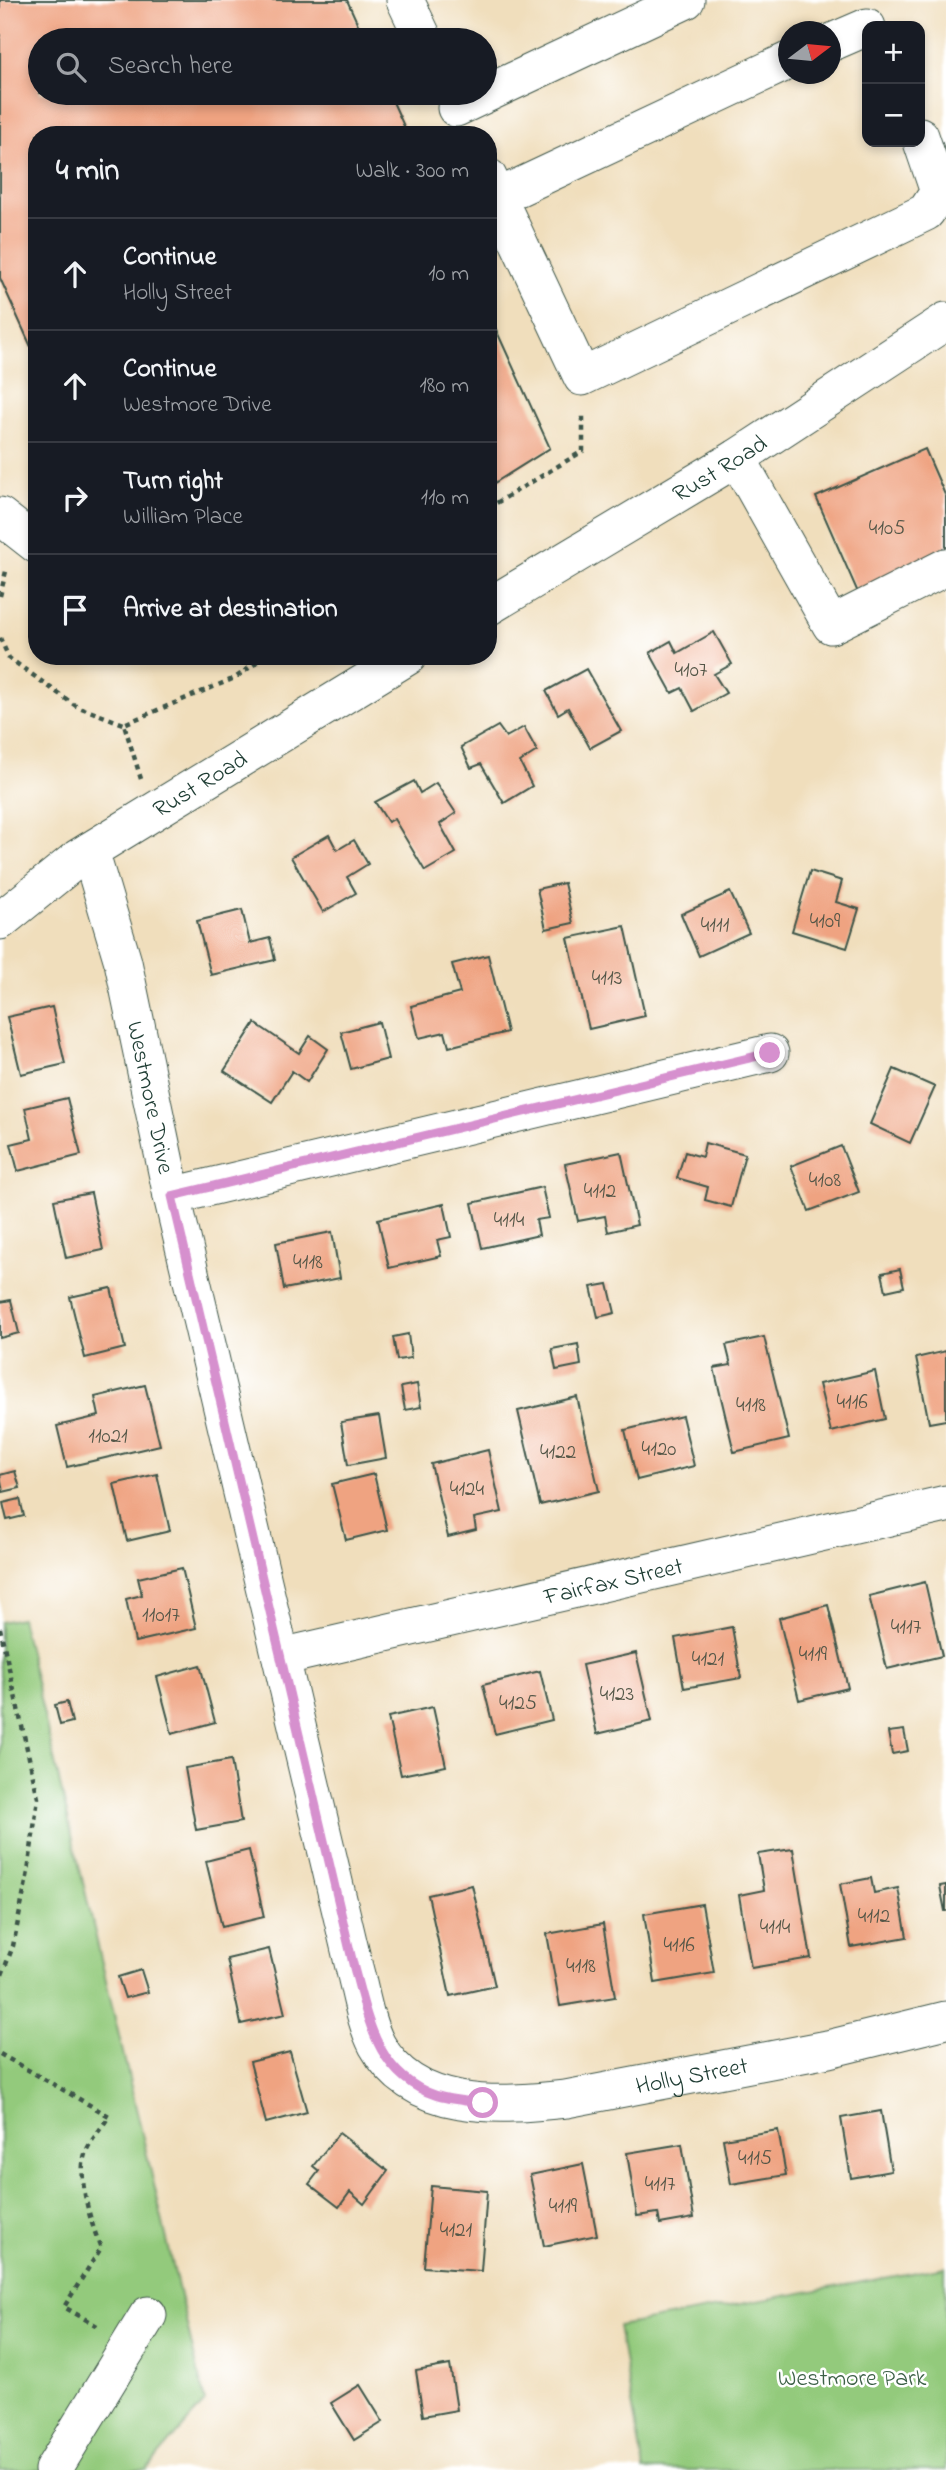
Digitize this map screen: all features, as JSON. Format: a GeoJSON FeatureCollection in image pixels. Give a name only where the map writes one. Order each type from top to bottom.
{"type":"FeatureCollection","features":[{"type":"Feature","properties":{"kind":"street"},"geometry":{"type":"LineString","coordinates":[[405,0],[418,28]]}},
{"type":"Feature","properties":{"kind":"street"},"geometry":{"type":"LineString","coordinates":[[497,92],[686,0]]}},
{"type":"Feature","properties":{"kind":"street"},"geometry":{"type":"LineString","coordinates":[[841,38],[862,29]]}},
{"type":"Feature","properties":{"kind":"street"},"geometry":{"type":"LineString","coordinates":[[497,185],[778,66]]}},
{"type":"Feature","properties":{"kind":"street"},"geometry":{"type":"LineString","coordinates":[[497,195],[583,377],[926,212],[939,192],[924,147]]}},
{"type":"Feature","properties":{"kind":"street","name":"Rust Road"},"geometry":{"type":"LineString","coordinates":[[497,602],[943,331]]}},
{"type":"Feature","properties":{"kind":"street"},"geometry":{"type":"LineString","coordinates":[[737,458],[831,625],[946,567]]}},
{"type":"Feature","properties":{"kind":"street"},"geometry":{"type":"LineString","coordinates":[[0,516],[28,538]]}},
{"type":"Feature","properties":{"kind":"street","name":"Rust Road"},"geometry":{"type":"LineString","coordinates":[[0,921],[89,851],[393,665]]}},
{"type":"Feature","properties":{"kind":"street","name":"Westmore Drive"},"geometry":{"type":"LineString","coordinates":[[89,851],[123,962],[172,1196],[372,2034],[394,2068],[409,2081],[435,2095]]}},
{"type":"Feature","properties":{"kind":"street"},"geometry":{"type":"LineString","coordinates":[[172,1196],[770,1053]]}},
{"type":"Feature","properties":{"kind":"street","name":"Fairfax Street"},"geometry":{"type":"LineString","coordinates":[[281,1657],[946,1504]]}},
{"type":"Feature","properties":{"kind":"street","name":"Holly Street"},"geometry":{"type":"LineString","coordinates":[[435,2095],[483,2103],[528,2103],[566,2099],[945,2025]]}},
{"type":"Feature","properties":{"kind":"street"},"geometry":{"type":"LineString","coordinates":[[53,2470],[139,2330]]}},
{"type":"Feature","properties":{"kind":"path"},"geometry":{"type":"LineString","coordinates":[[497,503],[583,451],[583,377]]}},
{"type":"Feature","properties":{"kind":"path"},"geometry":{"type":"LineString","coordinates":[[0,638],[9,658],[76,706],[124,724],[235,678],[253,665]]}},
{"type":"Feature","properties":{"kind":"path"},"geometry":{"type":"LineString","coordinates":[[124,724],[152,813]]}},
{"type":"Feature","properties":{"kind":"path"},"geometry":{"type":"LineString","coordinates":[[0,1628],[38,1798],[28,1872],[13,1946],[0,1980]]}},
{"type":"Feature","properties":{"kind":"path"},"geometry":{"type":"LineString","coordinates":[[0,2054],[109,2116],[85,2154],[83,2182],[93,2229],[101,2248],[64,2307],[139,2330]]}},
{"type":"Feature","properties":{"kind":"green space"},"geometry":{"type":"Polygon","coordinates":[[[21,1618],[205,2402],[146,2470],[0,2470],[0,1622],[21,1618]]]}},
{"type":"Feature","properties":{"kind":"green space","name":"Westmore Park"},"geometry":{"type":"Polygon","coordinates":[[[945,2267],[946,2470],[644,2470],[618,2326],[945,2267]]]}},
{"type":"Feature","properties":{"kind":"building"},"geometry":{"type":"Polygon","coordinates":[[[0,0],[347,0],[360,28],[28,28],[28,105],[394,105],[404,126],[28,126],[28,340],[0,278],[0,0]]]}},
{"type":"Feature","properties":{"kind":"building"},"geometry":{"type":"Polygon","coordinates":[[[497,332],[550,448],[497,481],[497,332]]]}},
{"type":"Feature","properties":{"kind":"building"},"geometry":{"type":"Polygon","coordinates":[[[925,449],[946,497],[946,556],[859,595],[816,497],[925,449]]]}},
{"type":"Feature","properties":{"kind":"building"},"geometry":{"type":"Polygon","coordinates":[[[714,632],[732,664],[714,674],[726,693],[694,711],[682,688],[672,693],[650,653],[671,641],[677,653],[714,632]]]}},
{"type":"Feature","properties":{"kind":"building"},"geometry":{"type":"Polygon","coordinates":[[[586,669],[621,731],[590,748],[568,708],[558,714],[546,691],[586,669]]]}},
{"type":"Feature","properties":{"kind":"building"},"geometry":{"type":"Polygon","coordinates":[[[498,726],[506,737],[524,727],[537,751],[520,762],[532,786],[504,803],[481,764],[471,768],[461,747],[498,726]]]}},
{"type":"Feature","properties":{"kind":"building"},"geometry":{"type":"Polygon","coordinates":[[[414,781],[420,793],[436,783],[456,813],[440,824],[456,853],[425,871],[394,819],[388,822],[375,802],[414,781]]]}},
{"type":"Feature","properties":{"kind":"building"},"geometry":{"type":"Polygon","coordinates":[[[329,835],[337,850],[354,840],[368,864],[347,877],[356,893],[323,912],[291,857],[329,835]]]}},
{"type":"Feature","properties":{"kind":"building"},"geometry":{"type":"Polygon","coordinates":[[[810,871],[842,881],[836,902],[859,909],[847,948],[792,931],[810,871]]]}},
{"type":"Feature","properties":{"kind":"building"},"geometry":{"type":"Polygon","coordinates":[[[564,883],[573,923],[546,929],[537,889],[564,883]]]}},
{"type":"Feature","properties":{"kind":"building"},"geometry":{"type":"Polygon","coordinates":[[[730,892],[749,933],[699,956],[681,914],[730,892]]]}},
{"type":"Feature","properties":{"kind":"building"},"geometry":{"type":"Polygon","coordinates":[[[242,910],[250,943],[270,938],[275,960],[211,975],[197,921],[242,910]]]}},
{"type":"Feature","properties":{"kind":"building"},"geometry":{"type":"Polygon","coordinates":[[[625,926],[645,1016],[589,1029],[568,938],[625,926]]]}},
{"type":"Feature","properties":{"kind":"building"},"geometry":{"type":"Polygon","coordinates":[[[488,955],[507,1032],[449,1047],[445,1032],[419,1038],[411,1006],[460,993],[452,964],[488,955]]]}},
{"type":"Feature","properties":{"kind":"building"},"geometry":{"type":"Polygon","coordinates":[[[52,1007],[65,1064],[21,1074],[7,1017],[52,1007]]]}},
{"type":"Feature","properties":{"kind":"building"},"geometry":{"type":"Polygon","coordinates":[[[379,1022],[388,1059],[351,1069],[341,1032],[379,1022]]]}},
{"type":"Feature","properties":{"kind":"building"},"geometry":{"type":"Polygon","coordinates":[[[255,1023],[299,1053],[310,1036],[328,1049],[307,1082],[292,1071],[272,1102],[224,1071],[255,1023]]]}},
{"type":"Feature","properties":{"kind":"building"},"geometry":{"type":"Polygon","coordinates":[[[894,1069],[935,1087],[910,1143],[870,1124],[894,1069]]]}},
{"type":"Feature","properties":{"kind":"building"},"geometry":{"type":"Polygon","coordinates":[[[67,1098],[81,1155],[18,1171],[11,1144],[32,1139],[25,1108],[67,1098]]]}},
{"type":"Feature","properties":{"kind":"building"},"geometry":{"type":"Polygon","coordinates":[[[705,1143],[745,1154],[731,1207],[705,1200],[708,1187],[677,1178],[685,1152],[702,1157],[705,1143]]]}},
{"type":"Feature","properties":{"kind":"building"},"geometry":{"type":"Polygon","coordinates":[[[841,1146],[859,1192],[809,1211],[791,1166],[841,1146]]]}},
{"type":"Feature","properties":{"kind":"building"},"geometry":{"type":"Polygon","coordinates":[[[621,1152],[637,1225],[608,1232],[605,1216],[578,1221],[565,1164],[621,1152]]]}},
{"type":"Feature","properties":{"kind":"building"},"geometry":{"type":"Polygon","coordinates":[[[542,1187],[549,1218],[536,1220],[539,1235],[482,1248],[472,1203],[542,1187]]]}},
{"type":"Feature","properties":{"kind":"building"},"geometry":{"type":"Polygon","coordinates":[[[91,1193],[103,1250],[66,1258],[54,1200],[91,1193]]]}},
{"type":"Feature","properties":{"kind":"building"},"geometry":{"type":"Polygon","coordinates":[[[444,1204],[451,1237],[437,1240],[441,1256],[389,1268],[378,1219],[444,1204]]]}},
{"type":"Feature","properties":{"kind":"building"},"geometry":{"type":"Polygon","coordinates":[[[332,1232],[340,1278],[284,1289],[276,1243],[332,1232]]]}},
{"type":"Feature","properties":{"kind":"building"},"geometry":{"type":"Polygon","coordinates":[[[900,1269],[904,1287],[886,1291],[882,1273],[900,1269]]]}},
{"type":"Feature","properties":{"kind":"building"},"geometry":{"type":"Polygon","coordinates":[[[608,1284],[615,1313],[598,1317],[591,1287],[608,1284]]]}},
{"type":"Feature","properties":{"kind":"building"},"geometry":{"type":"Polygon","coordinates":[[[111,1288],[125,1348],[85,1358],[70,1297],[111,1288]]]}},
{"type":"Feature","properties":{"kind":"building"},"geometry":{"type":"Polygon","coordinates":[[[11,1300],[19,1333],[0,1338],[0,1302],[11,1300]]]}},
{"type":"Feature","properties":{"kind":"building"},"geometry":{"type":"Polygon","coordinates":[[[408,1334],[411,1358],[397,1360],[393,1337],[408,1334]]]}},
{"type":"Feature","properties":{"kind":"building"},"geometry":{"type":"Polygon","coordinates":[[[764,1337],[789,1439],[734,1452],[714,1368],[731,1365],[726,1345],[764,1337]]]}},
{"type":"Feature","properties":{"kind":"building"},"geometry":{"type":"Polygon","coordinates":[[[578,1344],[581,1365],[556,1370],[552,1349],[578,1344]]]}},
{"type":"Feature","properties":{"kind":"building"},"geometry":{"type":"Polygon","coordinates":[[[946,1351],[946,1420],[929,1423],[916,1358],[946,1351]]]}},
{"type":"Feature","properties":{"kind":"building"},"geometry":{"type":"Polygon","coordinates":[[[875,1371],[885,1419],[831,1432],[819,1384],[875,1371]]]}},
{"type":"Feature","properties":{"kind":"building"},"geometry":{"type":"Polygon","coordinates":[[[417,1384],[421,1407],[405,1410],[401,1387],[417,1384]]]}},
{"type":"Feature","properties":{"kind":"building"},"geometry":{"type":"Polygon","coordinates":[[[145,1385],[160,1445],[67,1467],[57,1426],[99,1416],[95,1397],[145,1385]]]}},
{"type":"Feature","properties":{"kind":"building"},"geometry":{"type":"Polygon","coordinates":[[[577,1397],[599,1491],[540,1505],[518,1411],[577,1397]]]}},
{"type":"Feature","properties":{"kind":"building"},"geometry":{"type":"Polygon","coordinates":[[[379,1416],[386,1458],[348,1465],[341,1422],[379,1416]]]}},
{"type":"Feature","properties":{"kind":"building"},"geometry":{"type":"Polygon","coordinates":[[[682,1416],[694,1466],[637,1480],[625,1430],[682,1416]]]}},
{"type":"Feature","properties":{"kind":"building"},"geometry":{"type":"Polygon","coordinates":[[[488,1450],[502,1512],[474,1518],[476,1530],[448,1537],[431,1464],[488,1450]]]}},
{"type":"Feature","properties":{"kind":"building"},"geometry":{"type":"Polygon","coordinates":[[[15,1471],[20,1488],[3,1492],[0,1475],[15,1471]]]}},
{"type":"Feature","properties":{"kind":"building"},"geometry":{"type":"Polygon","coordinates":[[[157,1474],[170,1531],[127,1541],[114,1484],[157,1474]]]}},
{"type":"Feature","properties":{"kind":"building"},"geometry":{"type":"Polygon","coordinates":[[[374,1474],[387,1530],[346,1540],[332,1484],[374,1474]]]}},
{"type":"Feature","properties":{"kind":"building"},"geometry":{"type":"Polygon","coordinates":[[[20,1499],[24,1516],[7,1520],[3,1503],[20,1499]]]}},
{"type":"Feature","properties":{"kind":"building"},"geometry":{"type":"Polygon","coordinates":[[[182,1568],[196,1628],[135,1642],[126,1599],[142,1595],[138,1578],[182,1568]]]}},
{"type":"Feature","properties":{"kind":"building"},"geometry":{"type":"Polygon","coordinates":[[[925,1582],[942,1656],[887,1669],[869,1596],[925,1582]]]}},
{"type":"Feature","properties":{"kind":"building"},"geometry":{"type":"Polygon","coordinates":[[[828,1605],[848,1688],[799,1700],[779,1618],[828,1605]]]}},
{"type":"Feature","properties":{"kind":"building"},"geometry":{"type":"Polygon","coordinates":[[[732,1627],[741,1678],[684,1688],[675,1638],[732,1627]]]}},
{"type":"Feature","properties":{"kind":"building"},"geometry":{"type":"Polygon","coordinates":[[[636,1653],[652,1721],[597,1734],[582,1665],[636,1653]]]}},
{"type":"Feature","properties":{"kind":"building"},"geometry":{"type":"Polygon","coordinates":[[[200,1665],[215,1722],[172,1734],[157,1677],[200,1665]]]}},
{"type":"Feature","properties":{"kind":"building"},"geometry":{"type":"Polygon","coordinates":[[[540,1671],[552,1720],[495,1734],[483,1685],[540,1671]]]}},
{"type":"Feature","properties":{"kind":"building"},"geometry":{"type":"Polygon","coordinates":[[[67,1702],[72,1722],[60,1725],[55,1705],[67,1702]]]}},
{"type":"Feature","properties":{"kind":"building"},"geometry":{"type":"Polygon","coordinates":[[[433,1707],[446,1766],[401,1775],[388,1717],[433,1707]]]}},
{"type":"Feature","properties":{"kind":"building"},"geometry":{"type":"Polygon","coordinates":[[[904,1730],[908,1751],[892,1754],[888,1732],[904,1730]]]}},
{"type":"Feature","properties":{"kind":"building"},"geometry":{"type":"Polygon","coordinates":[[[231,1760],[241,1822],[196,1830],[185,1768],[231,1760]]]}},
{"type":"Feature","properties":{"kind":"building"},"geometry":{"type":"Polygon","coordinates":[[[793,1849],[811,1958],[751,1968],[739,1895],[764,1890],[758,1854],[793,1849]]]}},
{"type":"Feature","properties":{"kind":"building"},"geometry":{"type":"Polygon","coordinates":[[[249,1850],[264,1917],[222,1927],[206,1861],[249,1850]]]}},
{"type":"Feature","properties":{"kind":"building"},"geometry":{"type":"Polygon","coordinates":[[[871,1878],[874,1893],[898,1888],[907,1937],[851,1947],[840,1884],[871,1878]]]}},
{"type":"Feature","properties":{"kind":"building"},"geometry":{"type":"Polygon","coordinates":[[[472,1885],[495,1986],[450,1996],[428,1895],[472,1885]]]}},
{"type":"Feature","properties":{"kind":"building"},"geometry":{"type":"Polygon","coordinates":[[[946,1885],[946,1911],[945,1911],[940,1886],[946,1885]]]}},
{"type":"Feature","properties":{"kind":"building"},"geometry":{"type":"Polygon","coordinates":[[[702,1904],[714,1973],[655,1983],[644,1914],[702,1904]]]}},
{"type":"Feature","properties":{"kind":"building"},"geometry":{"type":"Polygon","coordinates":[[[603,1924],[615,1997],[560,2006],[547,1934],[603,1924]]]}},
{"type":"Feature","properties":{"kind":"building"},"geometry":{"type":"Polygon","coordinates":[[[269,1949],[285,2014],[241,2024],[227,1959],[269,1949]]]}},
{"type":"Feature","properties":{"kind":"building"},"geometry":{"type":"Polygon","coordinates":[[[141,1970],[148,1992],[125,1998],[118,1977],[141,1970]]]}},
{"type":"Feature","properties":{"kind":"building"},"geometry":{"type":"Polygon","coordinates":[[[290,2052],[307,2112],[266,2123],[250,2062],[290,2052]]]}},
{"type":"Feature","properties":{"kind":"building"},"geometry":{"type":"Polygon","coordinates":[[[881,2111],[891,2171],[851,2178],[841,2118],[881,2111]]]}},
{"type":"Feature","properties":{"kind":"building"},"geometry":{"type":"Polygon","coordinates":[[[778,2130],[786,2175],[731,2184],[723,2139],[778,2130]]]}},
{"type":"Feature","properties":{"kind":"building"},"geometry":{"type":"Polygon","coordinates":[[[339,2133],[388,2171],[364,2204],[350,2192],[339,2207],[309,2184],[319,2171],[313,2166],[339,2133]]]}},
{"type":"Feature","properties":{"kind":"building"},"geometry":{"type":"Polygon","coordinates":[[[682,2144],[694,2218],[660,2224],[658,2213],[637,2216],[627,2153],[682,2144]]]}},
{"type":"Feature","properties":{"kind":"building"},"geometry":{"type":"Polygon","coordinates":[[[583,2164],[597,2235],[544,2246],[530,2175],[583,2164]]]}},
{"type":"Feature","properties":{"kind":"building"},"geometry":{"type":"Polygon","coordinates":[[[431,2186],[487,2191],[481,2271],[424,2267],[431,2186]]]}},
{"type":"Feature","properties":{"kind":"building"},"geometry":{"type":"Polygon","coordinates":[[[450,2365],[457,2410],[423,2416],[416,2371],[450,2365]]]}},
{"type":"Feature","properties":{"kind":"building"},"geometry":{"type":"Polygon","coordinates":[[[360,2385],[383,2422],[354,2440],[331,2403],[360,2385]]]}},
{"type":"Feature","properties":{"kind":"route"},"geometry":{"type":"LineString","coordinates":[[483,2103],[435,2095],[409,2081],[394,2068],[372,2034],[354,1968],[172,1196],[770,1053]]}}]}
